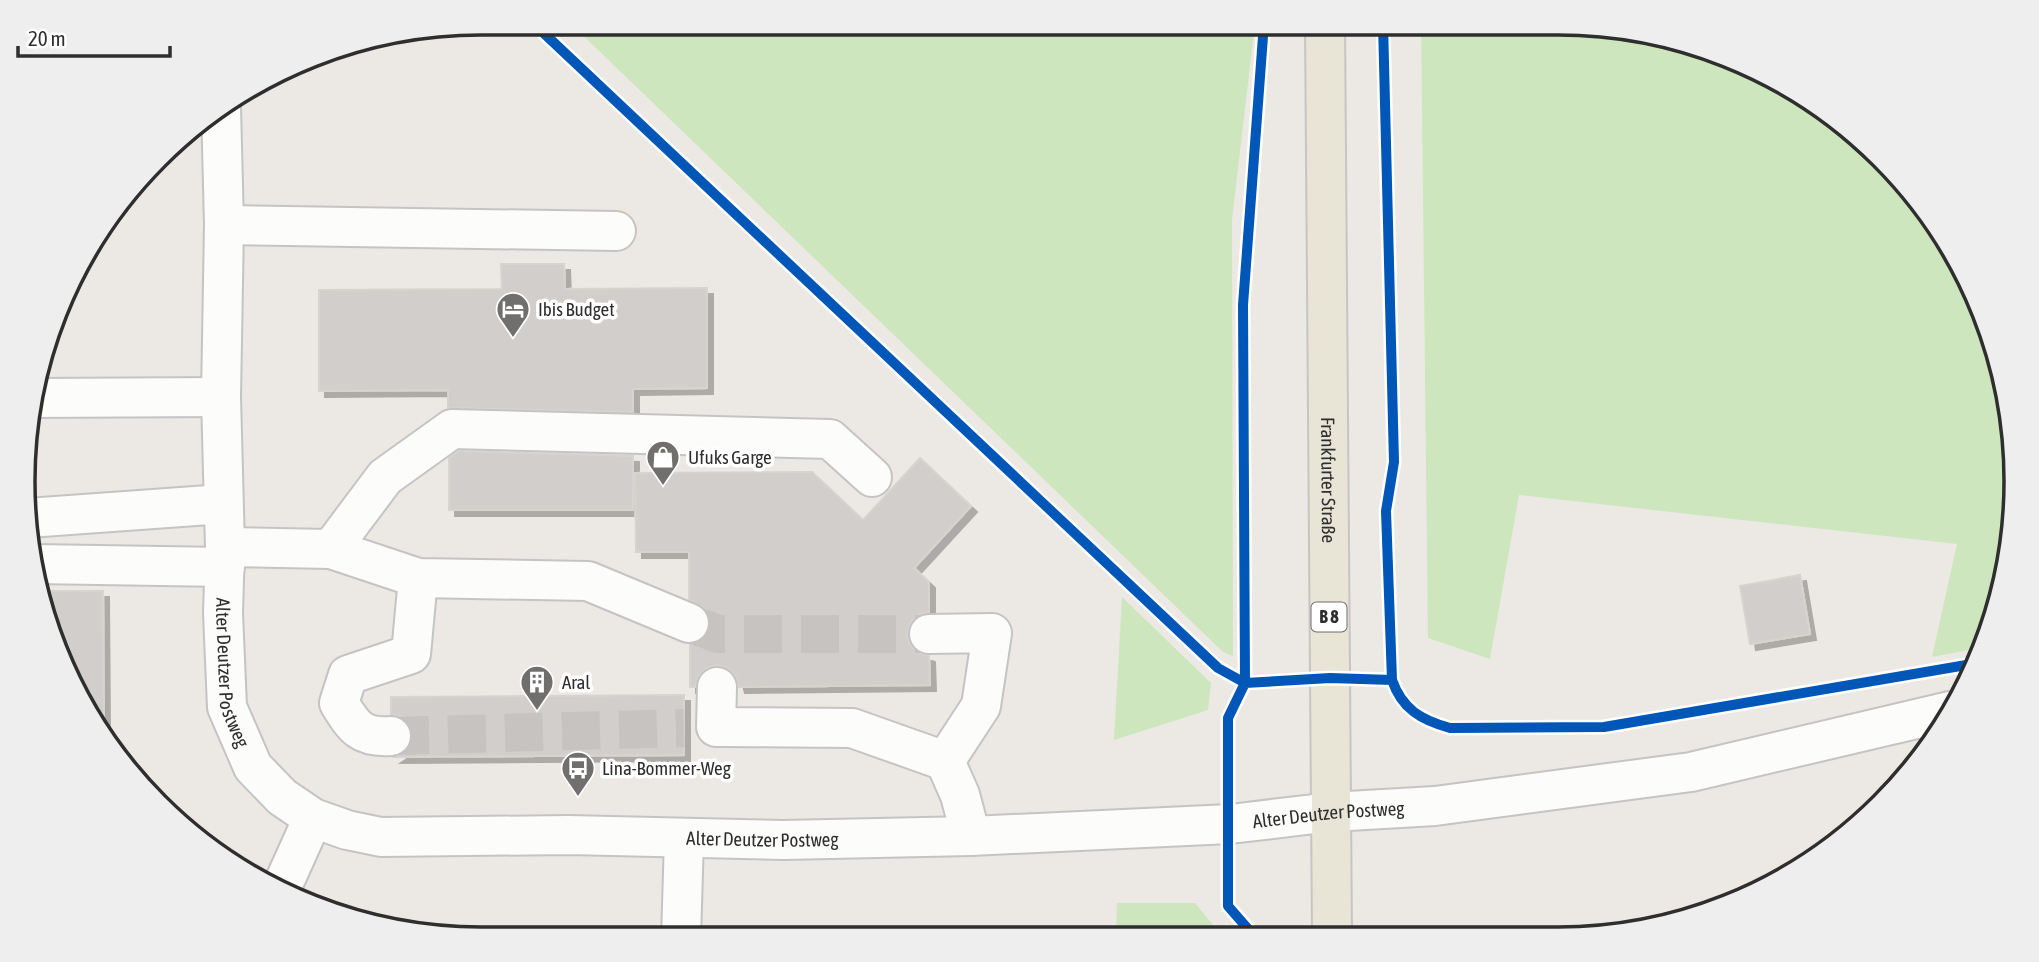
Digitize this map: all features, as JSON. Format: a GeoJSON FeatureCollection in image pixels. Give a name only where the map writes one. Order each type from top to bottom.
{"type":"FeatureCollection","features":[{"type":"Feature","properties":{"kind":"main road","name":"Frankfurter Straße"},"geometry":{"type":"LineString","coordinates":[[1325,35],[1332,927]]}},
{"type":"Feature","properties":{"kind":"street","name":"Alter Deutzer Postweg"},"geometry":{"type":"LineString","coordinates":[[221,118],[224,225],[221,397],[225,557],[223,614],[227,707],[253,767],[282,797],[313,818],[348,830],[381,836],[569,835],[783,840],[971,836],[1230,824],[1331,812],[1435,806],[1691,772],[1938,714]]}},
{"type":"Feature","properties":{"kind":"street"},"geometry":{"type":"LineString","coordinates":[[224,225],[616,231]]}},
{"type":"Feature","properties":{"kind":"street"},"geometry":{"type":"LineString","coordinates":[[43,398],[221,397]]}},
{"type":"Feature","properties":{"kind":"street"},"geometry":{"type":"LineString","coordinates":[[331,549],[385,477],[452,429],[830,439],[872,477]]}},
{"type":"Feature","properties":{"kind":"street"},"geometry":{"type":"LineString","coordinates":[[37,517],[223,504]]}},
{"type":"Feature","properties":{"kind":"street"},"geometry":{"type":"LineString","coordinates":[[43,564],[225,557],[331,549],[418,578],[588,581],[689,623]]}},
{"type":"Feature","properties":{"kind":"street"},"geometry":{"type":"LineString","coordinates":[[391,736],[378,737],[356,730],[339,704],[348,675],[411,654],[418,578]]}},
{"type":"Feature","properties":{"kind":"street"},"geometry":{"type":"LineString","coordinates":[[929,635],[992,633],[981,706],[945,761]]}},
{"type":"Feature","properties":{"kind":"street"},"geometry":{"type":"LineString","coordinates":[[717,687],[700,727],[852,728],[945,761],[960,795],[971,836]]}},
{"type":"Feature","properties":{"kind":"street"},"geometry":{"type":"LineString","coordinates":[[285,881],[313,818]]}},
{"type":"Feature","properties":{"kind":"street"},"geometry":{"type":"LineString","coordinates":[[681,927],[684,838]]}},
{"type":"Feature","properties":{"kind":"green space"},"geometry":{"type":"Polygon","coordinates":[[[582,35],[1254,35],[1232,220],[1233,656],[1223,652],[582,35]]]}},
{"type":"Feature","properties":{"kind":"green space"},"geometry":{"type":"Polygon","coordinates":[[[1421,35],[1587,36],[1673,50],[1755,81],[1830,127],[1893,187],[1929,233],[1970,310],[1989,366],[2003,452],[2003,510],[1989,596],[1971,650],[1932,657],[1957,544],[1519,495],[1490,659],[1428,638],[1421,35]]]}},
{"type":"Feature","properties":{"kind":"green space"},"geometry":{"type":"Polygon","coordinates":[[[1122,597],[1211,683],[1208,710],[1114,740],[1122,597]]]}},
{"type":"Feature","properties":{"kind":"green space"},"geometry":{"type":"Polygon","coordinates":[[[1117,903],[1195,903],[1215,927],[1116,927],[1117,903]]]}},
{"type":"Feature","properties":{"kind":"building","name":"Ibis Budget"},"geometry":{"type":"Polygon","coordinates":[[[501,264],[564,264],[565,289],[707,288],[707,388],[633,389],[633,412],[448,408],[448,390],[319,391],[319,290],[502,289],[501,264]]]}},
{"type":"Feature","properties":{"kind":"building"},"geometry":{"type":"Polygon","coordinates":[[[459,451],[633,456],[633,510],[449,510],[449,458],[459,451]]]}},
{"type":"Feature","properties":{"kind":"building"},"geometry":{"type":"Polygon","coordinates":[[[920,458],[971,506],[914,568],[929,582],[929,612],[918,615],[910,623],[907,635],[910,645],[918,653],[929,656],[930,685],[739,687],[736,676],[729,669],[717,665],[706,668],[698,676],[695,687],[690,687],[690,644],[703,640],[709,631],[711,620],[706,609],[689,599],[689,552],[636,552],[635,473],[812,472],[863,520],[920,458]]]}},
{"type":"Feature","properties":{"kind":"building"},"geometry":{"type":"Polygon","coordinates":[[[1800,575],[1810,634],[1750,644],[1740,586],[1800,575]]]}},
{"type":"Feature","properties":{"kind":"building"},"geometry":{"type":"Polygon","coordinates":[[[49,591],[103,591],[104,719],[69,652],[49,591]]]}},
{"type":"Feature","properties":{"kind":"building","name":"Aral"},"geometry":{"type":"Polygon","coordinates":[[[684,695],[684,755],[395,757],[410,747],[413,735],[409,724],[402,717],[391,714],[391,697],[684,695]]]}},
{"type":"Feature","properties":{"kind":"tunnel"},"geometry":{"type":"LineString","coordinates":[[689,623],[718,634],[929,634]]}},
{"type":"Feature","properties":{"kind":"tunnel"},"geometry":{"type":"LineString","coordinates":[[391,736],[684,728]]}},
{"type":"Feature","properties":{"kind":"cycle path"},"geometry":{"type":"LineString","coordinates":[[546,35],[1218,668],[1245,683],[1330,678],[1392,680],[1401,699],[1414,712],[1450,728],[1604,727],[1964,665]]}},
{"type":"Feature","properties":{"kind":"cycle path"},"geometry":{"type":"LineString","coordinates":[[1246,927],[1228,906],[1228,718],[1245,683],[1243,305],[1263,35]]}},
{"type":"Feature","properties":{"kind":"cycle path"},"geometry":{"type":"LineString","coordinates":[[1383,35],[1394,462],[1386,511],[1392,680]]}},
{"type":"Feature","properties":{"kind":"place","name":"Ibis Budget"},"geometry":{"type":"Point","coordinates":[513,339]}},
{"type":"Feature","properties":{"kind":"place","name":"Ufuks Garge"},"geometry":{"type":"Point","coordinates":[663,487]}},
{"type":"Feature","properties":{"kind":"place","name":"Aral"},"geometry":{"type":"Point","coordinates":[537,712]}},
{"type":"Feature","properties":{"kind":"place","name":"Lina-Bommer-Weg"},"geometry":{"type":"Point","coordinates":[578,798]}}]}
